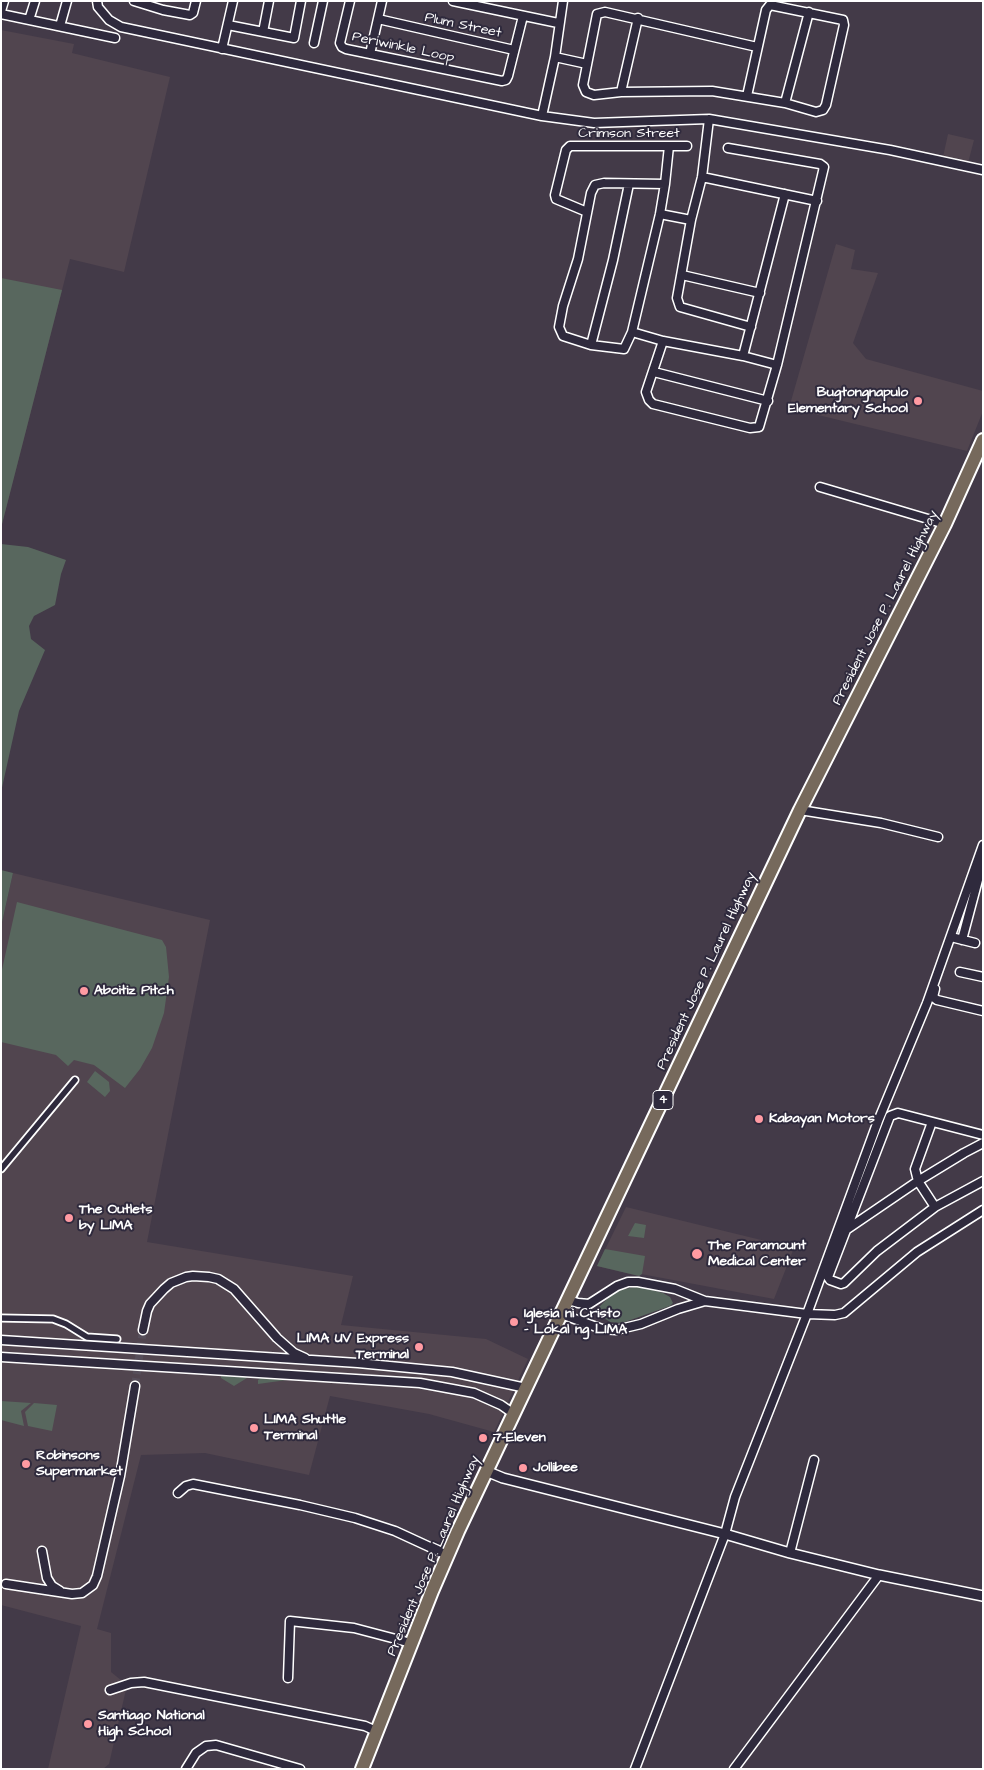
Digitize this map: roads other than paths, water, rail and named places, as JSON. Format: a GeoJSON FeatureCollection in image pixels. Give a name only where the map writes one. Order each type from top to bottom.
{"type":"FeatureCollection","features":[{"type":"Feature","properties":{"kind":"highway","name":"President Jose P. Laurel Highway"},"geometry":{"type":"LineString","coordinates":[[362,1769],[447,1555],[486,1471],[800,810],[945,524],[983,440]]}},
{"type":"Feature","properties":{"kind":"street"},"geometry":{"type":"LineString","coordinates":[[4,1],[1,13],[115,38]]}},
{"type":"Feature","properties":{"kind":"street"},"geometry":{"type":"LineString","coordinates":[[29,20],[35,1]]}},
{"type":"Feature","properties":{"kind":"street"},"geometry":{"type":"LineString","coordinates":[[60,26],[67,1]]}},
{"type":"Feature","properties":{"kind":"street"},"geometry":{"type":"LineString","coordinates":[[97,1],[98,7],[109,20],[121,27],[542,116],[594,123],[709,119],[890,150],[983,170]]}},
{"type":"Feature","properties":{"kind":"street"},"geometry":{"type":"LineString","coordinates":[[134,1],[185,15],[193,13],[196,1]]}},
{"type":"Feature","properties":{"kind":"street"},"geometry":{"type":"LineString","coordinates":[[163,10],[165,1]]}},
{"type":"Feature","properties":{"kind":"street"},"geometry":{"type":"LineString","coordinates":[[222,49],[233,1]]}},
{"type":"Feature","properties":{"kind":"street"},"geometry":{"type":"LineString","coordinates":[[263,32],[269,1]]}},
{"type":"Feature","properties":{"kind":"street"},"geometry":{"type":"LineString","coordinates":[[228,25],[294,38],[301,1]]}},
{"type":"Feature","properties":{"kind":"street"},"geometry":{"type":"LineString","coordinates":[[314,43],[323,1]]}},
{"type":"Feature","properties":{"kind":"street","name":"Periwinkle Loop"},"geometry":{"type":"LineString","coordinates":[[350,1],[340,43],[346,49],[502,81],[506,80],[508,76],[514,50]]}},
{"type":"Feature","properties":{"kind":"street"},"geometry":{"type":"LineString","coordinates":[[370,54],[382,1]]}},
{"type":"Feature","properties":{"kind":"street"},"geometry":{"type":"LineString","coordinates":[[453,1],[558,23]]}},
{"type":"Feature","properties":{"kind":"street"},"geometry":{"type":"LineString","coordinates":[[542,116],[555,57],[558,23],[563,1]]}},
{"type":"Feature","properties":{"kind":"street"},"geometry":{"type":"LineString","coordinates":[[747,96],[766,10],[770,5],[842,20],[844,25],[826,105],[822,110],[816,112],[785,103],[712,91],[621,92],[594,95],[586,92],[583,85],[597,14],[605,12],[638,18],[757,47]]}},
{"type":"Feature","properties":{"kind":"street"},"geometry":{"type":"LineString","coordinates":[[785,103],[809,12]]}},
{"type":"Feature","properties":{"kind":"street"},"geometry":{"type":"LineString","coordinates":[[514,50],[523,16]]}},
{"type":"Feature","properties":{"kind":"street"},"geometry":{"type":"LineString","coordinates":[[621,92],[638,18]]}},
{"type":"Feature","properties":{"kind":"street","name":"Plum Street"},"geometry":{"type":"LineString","coordinates":[[378,19],[514,50]]}},
{"type":"Feature","properties":{"kind":"street"},"geometry":{"type":"LineString","coordinates":[[555,57],[587,64]]}},
{"type":"Feature","properties":{"kind":"street"},"geometry":{"type":"LineString","coordinates":[[709,119],[702,178],[691,220],[677,298],[680,307],[751,327]]}},
{"type":"Feature","properties":{"kind":"street","name":"Crimson Street"},"geometry":{"type":"LineString","coordinates":[[587,212],[556,199],[555,195],[566,150],[570,146],[687,146]]}},
{"type":"Feature","properties":{"kind":"street"},"geometry":{"type":"LineString","coordinates":[[665,184],[596,185],[591,193],[578,259],[563,306],[559,327],[563,336],[591,345],[624,349],[632,332],[660,214],[665,184],[669,146]]}},
{"type":"Feature","properties":{"kind":"street"},"geometry":{"type":"LineString","coordinates":[[663,341],[646,392],[653,404],[750,428],[759,427],[768,401],[824,168],[820,164],[728,148]]}},
{"type":"Feature","properties":{"kind":"street"},"geometry":{"type":"LineString","coordinates":[[702,178],[817,201]]}},
{"type":"Feature","properties":{"kind":"street"},"geometry":{"type":"LineString","coordinates":[[591,345],[613,260],[628,184]]}},
{"type":"Feature","properties":{"kind":"street"},"geometry":{"type":"LineString","coordinates":[[744,356],[785,194]]}},
{"type":"Feature","properties":{"kind":"street"},"geometry":{"type":"LineString","coordinates":[[660,214],[691,220]]}},
{"type":"Feature","properties":{"kind":"street"},"geometry":{"type":"LineString","coordinates":[[682,275],[760,293]]}},
{"type":"Feature","properties":{"kind":"street"},"geometry":{"type":"LineString","coordinates":[[632,332],[663,341],[744,356],[777,365]]}},
{"type":"Feature","properties":{"kind":"street"},"geometry":{"type":"LineString","coordinates":[[654,372],[768,401]]}},
{"type":"Feature","properties":{"kind":"street"},"geometry":{"type":"LineString","coordinates":[[820,486],[945,524]]}},
{"type":"Feature","properties":{"kind":"street"},"geometry":{"type":"LineString","coordinates":[[800,810],[881,823],[938,837]]}},
{"type":"Feature","properties":{"kind":"street"},"geometry":{"type":"LineString","coordinates":[[635,1769],[725,1534],[735,1497],[807,1314],[878,1121],[927,1003],[983,845]]}},
{"type":"Feature","properties":{"kind":"street"},"geometry":{"type":"LineString","coordinates":[[975,943],[959,939],[983,861]]}},
{"type":"Feature","properties":{"kind":"street"},"geometry":{"type":"LineString","coordinates":[[960,972],[983,977]]}},
{"type":"Feature","properties":{"kind":"street"},"geometry":{"type":"LineString","coordinates":[[939,977],[933,993],[937,1000],[983,1011]]}},
{"type":"Feature","properties":{"kind":"street"},"geometry":{"type":"LineString","coordinates":[[1,1169],[75,1080]]}},
{"type":"Feature","properties":{"kind":"street"},"geometry":{"type":"LineString","coordinates":[[983,1134],[898,1113],[890,1116],[828,1277],[830,1280],[841,1284],[844,1283],[878,1250],[935,1208],[983,1181]]}},
{"type":"Feature","properties":{"kind":"street"},"geometry":{"type":"LineString","coordinates":[[932,1122],[915,1168],[918,1181],[935,1208]]}},
{"type":"Feature","properties":{"kind":"street"},"geometry":{"type":"LineString","coordinates":[[846,1230],[918,1181],[964,1152],[983,1143]]}},
{"type":"Feature","properties":{"kind":"street"},"geometry":{"type":"LineString","coordinates":[[568,1300],[590,1304],[612,1288],[622,1284],[638,1282],[675,1289],[705,1300],[835,1316],[844,1314],[918,1252],[983,1210]]}},
{"type":"Feature","properties":{"kind":"street"},"geometry":{"type":"LineString","coordinates":[[143,1330],[150,1304],[171,1283],[186,1277],[209,1277],[218,1279],[234,1289],[268,1329],[286,1346],[301,1357],[314,1360]]}},
{"type":"Feature","properties":{"kind":"street"},"geometry":{"type":"LineString","coordinates":[[561,1314],[602,1329],[616,1330],[641,1324],[705,1300]]}},
{"type":"Feature","properties":{"kind":"street"},"geometry":{"type":"LineString","coordinates":[[1,1318],[53,1319],[66,1324],[87,1337],[117,1338]]}},
{"type":"Feature","properties":{"kind":"street"},"geometry":{"type":"LineString","coordinates":[[1,1340],[358,1363],[452,1372],[526,1388]]}},
{"type":"Feature","properties":{"kind":"street"},"geometry":{"type":"LineString","coordinates":[[1,1357],[420,1383],[474,1393],[495,1402],[514,1414]]}},
{"type":"Feature","properties":{"kind":"street"},"geometry":{"type":"LineString","coordinates":[[357,1378],[358,1363]]}},
{"type":"Feature","properties":{"kind":"street"},"geometry":{"type":"LineString","coordinates":[[6,1584],[78,1594],[86,1591],[93,1585],[97,1576],[125,1452],[135,1386]]}},
{"type":"Feature","properties":{"kind":"street"},"geometry":{"type":"LineString","coordinates":[[790,1553],[814,1460]]}},
{"type":"Feature","properties":{"kind":"street"},"geometry":{"type":"LineString","coordinates":[[486,1471],[503,1478],[725,1534],[790,1553],[879,1575],[983,1596]]}},
{"type":"Feature","properties":{"kind":"street"},"geometry":{"type":"LineString","coordinates":[[178,1493],[186,1486],[193,1484],[355,1518],[395,1531],[447,1555]]}},
{"type":"Feature","properties":{"kind":"street"},"geometry":{"type":"LineString","coordinates":[[42,1551],[48,1582],[64,1593]]}},
{"type":"Feature","properties":{"kind":"street"},"geometry":{"type":"LineString","coordinates":[[734,1769],[879,1575]]}},
{"type":"Feature","properties":{"kind":"street"},"geometry":{"type":"LineString","coordinates":[[288,1678],[290,1621],[354,1628],[411,1643]]}},
{"type":"Feature","properties":{"kind":"street"},"geometry":{"type":"LineString","coordinates":[[110,1690],[131,1683],[144,1682],[365,1726],[376,1731]]}},
{"type":"Feature","properties":{"kind":"street"},"geometry":{"type":"LineString","coordinates":[[186,1769],[196,1753],[206,1746],[216,1745],[300,1769]]}},
{"type":"Feature","properties":{"kind":"tunnel"},"geometry":{"type":"LineString","coordinates":[[135,1386],[143,1330]]}},
{"type":"Feature","properties":{"kind":"place","name":"Bugtongnapulo Elementary School"},"geometry":{"type":"Point","coordinates":[918,401]}},
{"type":"Feature","properties":{"kind":"place","name":"Aboitiz Pitch"},"geometry":{"type":"Point","coordinates":[84,991]}},
{"type":"Feature","properties":{"kind":"place","name":"Kabayan Motors"},"geometry":{"type":"Point","coordinates":[759,1119]}},
{"type":"Feature","properties":{"kind":"place","name":"The Outlets by LIMA"},"geometry":{"type":"Point","coordinates":[69,1218]}},
{"type":"Feature","properties":{"kind":"place","name":"The Paramount Medical Center"},"geometry":{"type":"Point","coordinates":[697,1254]}},
{"type":"Feature","properties":{"kind":"place","name":"Iglesia ni Cristo - Lokal ng LIMA"},"geometry":{"type":"Point","coordinates":[514,1322]}},
{"type":"Feature","properties":{"kind":"place","name":"LIMA UV Express Terminal"},"geometry":{"type":"Point","coordinates":[419,1347]}},
{"type":"Feature","properties":{"kind":"place","name":"LIMA Shuttle Terminal"},"geometry":{"type":"Point","coordinates":[254,1428]}},
{"type":"Feature","properties":{"kind":"place","name":"7-Eleven"},"geometry":{"type":"Point","coordinates":[483,1438]}},
{"type":"Feature","properties":{"kind":"place","name":"Robinsons Supermarket"},"geometry":{"type":"Point","coordinates":[26,1464]}},
{"type":"Feature","properties":{"kind":"place","name":"Jollibee"},"geometry":{"type":"Point","coordinates":[523,1468]}},
{"type":"Feature","properties":{"kind":"place","name":"Santiago National High School"},"geometry":{"type":"Point","coordinates":[88,1724]}}]}
